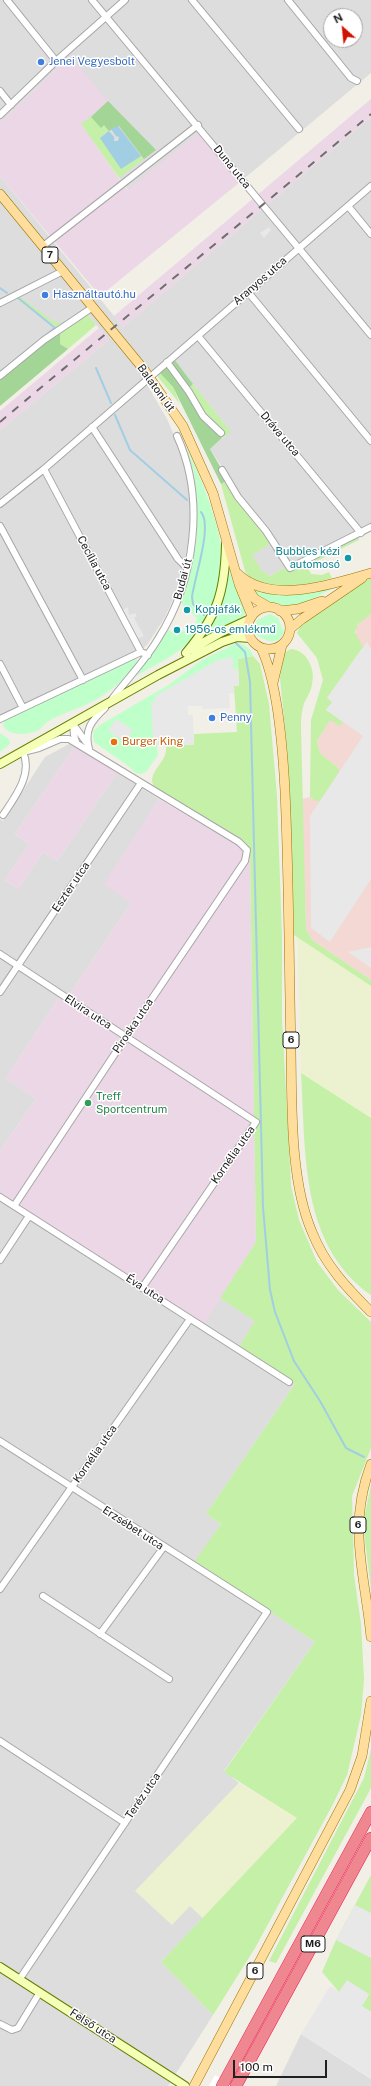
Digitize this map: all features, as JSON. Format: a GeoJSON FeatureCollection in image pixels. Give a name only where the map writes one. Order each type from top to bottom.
{"type":"FeatureCollection","features":[{"type":"Feature","properties":{"kind":"highway","name":"M6"},"geometry":{"type":"LineString","coordinates":[[223,2083],[371,1812]]}},
{"type":"Feature","properties":{"kind":"highway","name":"M6"},"geometry":{"type":"LineString","coordinates":[[236,2086],[371,1838]]}},
{"type":"Feature","properties":{"kind":"main road","name":"Balatoni út"},"geometry":{"type":"LineString","coordinates":[[0,194],[149,377],[183,426],[202,464],[213,493],[242,594],[251,617]]}},
{"type":"Feature","properties":{"kind":"main road"},"geometry":{"type":"LineString","coordinates":[[186,653],[203,632],[217,606],[226,571],[227,538]]}},
{"type":"Feature","properties":{"kind":"main road"},"geometry":{"type":"LineString","coordinates":[[237,573],[251,584],[285,590],[308,589],[324,586],[371,572]]}},
{"type":"Feature","properties":{"kind":"main road","name":"6"},"geometry":{"type":"LineString","coordinates":[[273,686],[282,645],[287,640],[290,629],[336,595],[371,572]]}},
{"type":"Feature","properties":{"kind":"main road","name":"7"},"geometry":{"type":"LineString","coordinates":[[237,573],[252,596],[269,608]]}},
{"type":"Feature","properties":{"kind":"main road","name":"6"},"geometry":{"type":"LineString","coordinates":[[269,608],[280,611],[308,606],[336,595]]}},
{"type":"Feature","properties":{"kind":"main road"},"geometry":{"type":"LineString","coordinates":[[250,638],[248,629],[251,617],[260,610],[269,608]]}},
{"type":"Feature","properties":{"kind":"main road"},"geometry":{"type":"LineString","coordinates":[[280,611],[288,619],[290,629]]}},
{"type":"Feature","properties":{"kind":"main road","name":"Budai út"},"geometry":{"type":"LineString","coordinates":[[158,675],[186,653],[220,632],[251,617]]}},
{"type":"Feature","properties":{"kind":"main road","name":"Budai út"},"geometry":{"type":"LineString","coordinates":[[0,764],[109,704],[158,675],[232,638],[250,638]]}},
{"type":"Feature","properties":{"kind":"main road","name":"6"},"geometry":{"type":"LineString","coordinates":[[250,638],[261,648],[267,662],[273,686],[284,783],[292,1105],[300,1188],[308,1224],[320,1251],[344,1286],[369,1310]]}},
{"type":"Feature","properties":{"kind":"main road"},"geometry":{"type":"LineString","coordinates":[[261,648],[271,649],[282,645]]}},
{"type":"Feature","properties":{"kind":"main road","name":"6"},"geometry":{"type":"LineString","coordinates":[[371,1464],[361,1502],[358,1546],[371,1637]]}},
{"type":"Feature","properties":{"kind":"main road","name":"6"},"geometry":{"type":"LineString","coordinates":[[194,2086],[350,1790],[362,1756],[371,1701]]}},
{"type":"Feature","properties":{"kind":"main road","name":"Felső utca"},"geometry":{"type":"LineString","coordinates":[[0,1968],[40,1992],[185,2086]]}},
{"type":"Feature","properties":{"kind":"street"},"geometry":{"type":"LineString","coordinates":[[7,0],[56,61]]}},
{"type":"Feature","properties":{"kind":"street","name":"Duna utca"},"geometry":{"type":"LineString","coordinates":[[92,0],[198,125],[371,335]]}},
{"type":"Feature","properties":{"kind":"street"},"geometry":{"type":"LineString","coordinates":[[0,115],[56,61],[105,16],[125,0]]}},
{"type":"Feature","properties":{"kind":"street"},"geometry":{"type":"LineString","coordinates":[[192,0],[299,129]]}},
{"type":"Feature","properties":{"kind":"street"},"geometry":{"type":"LineString","coordinates":[[288,0],[351,78],[357,81]]}},
{"type":"Feature","properties":{"kind":"street"},"geometry":{"type":"LineString","coordinates":[[0,91],[11,105]]}},
{"type":"Feature","properties":{"kind":"street"},"geometry":{"type":"LineString","coordinates":[[43,246],[198,125]]}},
{"type":"Feature","properties":{"kind":"street","name":"Aranyos utca"},"geometry":{"type":"LineString","coordinates":[[0,504],[44,469],[371,186]]}},
{"type":"Feature","properties":{"kind":"street"},"geometry":{"type":"LineString","coordinates":[[348,206],[371,234]]}},
{"type":"Feature","properties":{"kind":"street"},"geometry":{"type":"LineString","coordinates":[[0,303],[63,271]]}},
{"type":"Feature","properties":{"kind":"street"},"geometry":{"type":"LineString","coordinates":[[248,292],[371,441]]}},
{"type":"Feature","properties":{"kind":"street"},"geometry":{"type":"LineString","coordinates":[[0,376],[44,340],[93,307]]}},
{"type":"Feature","properties":{"kind":"street","name":"Dráva utca"},"geometry":{"type":"LineString","coordinates":[[198,336],[361,533]]}},
{"type":"Feature","properties":{"kind":"street"},"geometry":{"type":"LineString","coordinates":[[167,362],[189,392],[203,416],[221,433]]}},
{"type":"Feature","properties":{"kind":"street"},"geometry":{"type":"LineString","coordinates":[[92,427],[178,558],[187,568]]}},
{"type":"Feature","properties":{"kind":"street","name":"Budai út"},"geometry":{"type":"LineString","coordinates":[[109,704],[144,653],[158,639],[175,608],[187,568],[193,531],[193,498],[188,463],[178,436]]}},
{"type":"Feature","properties":{"kind":"street","name":"Cecília utca"},"geometry":{"type":"LineString","coordinates":[[44,469],[144,653]]}},
{"type":"Feature","properties":{"kind":"street"},"geometry":{"type":"LineString","coordinates":[[222,470],[238,497],[266,531],[290,568],[371,527]]}},
{"type":"Feature","properties":{"kind":"street"},"geometry":{"type":"LineString","coordinates":[[0,526],[83,680]]}},
{"type":"Feature","properties":{"kind":"street"},"geometry":{"type":"LineString","coordinates":[[0,719],[144,653]]}},
{"type":"Feature","properties":{"kind":"street"},"geometry":{"type":"LineString","coordinates":[[0,664],[23,708]]}},
{"type":"Feature","properties":{"kind":"street"},"geometry":{"type":"LineString","coordinates":[[89,749],[87,734],[89,726],[95,717],[109,704]]}},
{"type":"Feature","properties":{"kind":"street"},"geometry":{"type":"LineString","coordinates":[[73,724],[89,749]]}},
{"type":"Feature","properties":{"kind":"street"},"geometry":{"type":"LineString","coordinates":[[73,724],[76,742]]}},
{"type":"Feature","properties":{"kind":"street"},"geometry":{"type":"LineString","coordinates":[[2,815],[14,799],[25,774],[26,761],[23,752],[39,748],[60,739],[69,739],[89,749],[141,783]]}},
{"type":"Feature","properties":{"kind":"street","name":"Piroska utca"},"geometry":{"type":"LineString","coordinates":[[14,1206],[245,861],[247,850],[245,846],[141,783]]}},
{"type":"Feature","properties":{"kind":"street","name":"Eszter utca"},"geometry":{"type":"LineString","coordinates":[[0,992],[141,783]]}},
{"type":"Feature","properties":{"kind":"street","name":"Elvira utca"},"geometry":{"type":"LineString","coordinates":[[0,954],[256,1122]]}},
{"type":"Feature","properties":{"kind":"street","name":"Kornélia utca"},"geometry":{"type":"LineString","coordinates":[[142,1288],[256,1122]]}},
{"type":"Feature","properties":{"kind":"street","name":"Éva utca"},"geometry":{"type":"LineString","coordinates":[[0,1197],[289,1382]]}},
{"type":"Feature","properties":{"kind":"street"},"geometry":{"type":"LineString","coordinates":[[0,1260],[29,1216]]}},
{"type":"Feature","properties":{"kind":"street","name":"Kornélia utca"},"geometry":{"type":"LineString","coordinates":[[1,1586],[190,1319]]}},
{"type":"Feature","properties":{"kind":"street","name":"Erzsébet utca"},"geometry":{"type":"LineString","coordinates":[[0,1441],[163,1548],[267,1612]]}},
{"type":"Feature","properties":{"kind":"street"},"geometry":{"type":"LineString","coordinates":[[100,1634],[163,1548]]}},
{"type":"Feature","properties":{"kind":"street"},"geometry":{"type":"LineString","coordinates":[[43,1596],[169,1679]]}},
{"type":"Feature","properties":{"kind":"street","name":"Teréz utca"},"geometry":{"type":"LineString","coordinates":[[19,1980],[267,1612]]}},
{"type":"Feature","properties":{"kind":"street"},"geometry":{"type":"LineString","coordinates":[[0,1741],[125,1823]]}},
{"type":"Feature","properties":{"kind":"street"},"geometry":{"type":"LineString","coordinates":[[0,2024],[15,2030],[40,1992]]}},
{"type":"Feature","properties":{"kind":"shaded area"},"geometry":{"type":"Polygon","coordinates":[[[0,0],[371,0],[371,73],[240,182],[199,133],[128,190],[81,124],[70,56],[0,123],[0,0]]]}},
{"type":"Feature","properties":{"kind":"shaded area"},"geometry":{"type":"Polygon","coordinates":[[[70,56],[108,101],[81,124],[127,190],[199,133],[240,182],[100,296],[0,176],[0,123],[70,56]]]}},
{"type":"Feature","properties":{"kind":"shaded area"},"geometry":{"type":"Polygon","coordinates":[[[371,99],[371,117],[123,327],[114,316],[371,99]]]}},
{"type":"Feature","properties":{"kind":"shaded area"},"geometry":{"type":"Polygon","coordinates":[[[371,117],[371,527],[286,570],[284,568],[270,576],[262,571],[251,555],[273,542],[210,449],[230,431],[174,360],[146,383],[167,419],[184,459],[190,492],[192,521],[186,554],[176,593],[165,617],[147,645],[133,657],[0,721],[0,430],[109,340],[87,314],[0,378],[0,176],[123,327],[371,117]]]}},
{"type":"Feature","properties":{"kind":"shaded area"},"geometry":{"type":"Polygon","coordinates":[[[269,227],[271,230],[264,238],[260,233],[269,227]]]}},
{"type":"Feature","properties":{"kind":"shaded area"},"geometry":{"type":"Polygon","coordinates":[[[99,328],[109,340],[0,430],[0,411],[99,328]]]}},
{"type":"Feature","properties":{"kind":"shaded area"},"geometry":{"type":"Polygon","coordinates":[[[128,607],[129,615],[135,613],[137,616],[134,618],[144,636],[135,640],[120,611],[128,607]]]}},
{"type":"Feature","properties":{"kind":"shaded area"},"geometry":{"type":"Polygon","coordinates":[[[371,614],[371,980],[312,940],[306,929],[302,799],[310,797],[312,799],[338,768],[320,753],[317,741],[330,720],[327,698],[363,648],[356,637],[356,628],[361,620],[371,614]]]}},
{"type":"Feature","properties":{"kind":"shaded area"},"geometry":{"type":"Polygon","coordinates":[[[367,642],[371,650],[371,879],[330,942],[311,928],[310,816],[363,736],[326,710],[332,702],[327,698],[367,642]]]}},
{"type":"Feature","properties":{"kind":"shaded area"},"geometry":{"type":"Polygon","coordinates":[[[233,657],[233,669],[238,669],[239,686],[234,686],[234,693],[229,693],[230,708],[202,709],[202,706],[188,706],[188,715],[193,715],[194,745],[175,745],[175,741],[171,739],[166,741],[166,745],[157,745],[153,740],[151,702],[156,701],[154,697],[221,658],[224,662],[225,658],[233,657]]]}},
{"type":"Feature","properties":{"kind":"shaded area"},"geometry":{"type":"Polygon","coordinates":[[[116,719],[133,730],[125,742],[108,731],[116,719]]]}},
{"type":"Feature","properties":{"kind":"shaded area"},"geometry":{"type":"Polygon","coordinates":[[[71,743],[75,746],[15,834],[29,844],[5,880],[18,889],[43,852],[57,861],[117,773],[159,799],[105,884],[131,903],[65,1001],[59,997],[6,1078],[36,1099],[0,1151],[0,819],[3,821],[45,757],[71,743]]]}},
{"type":"Feature","properties":{"kind":"shaded area"},"geometry":{"type":"Polygon","coordinates":[[[75,746],[117,773],[57,861],[43,852],[18,889],[5,880],[29,844],[15,834],[75,746]]]}},
{"type":"Feature","properties":{"kind":"shaded area"},"geometry":{"type":"Polygon","coordinates":[[[159,799],[250,853],[256,1242],[204,1324],[0,1193],[0,1151],[36,1099],[6,1078],[59,997],[65,1001],[131,903],[104,884],[159,799]]]}},
{"type":"Feature","properties":{"kind":"shaded area"},"geometry":{"type":"Polygon","coordinates":[[[371,947],[371,968],[348,952],[366,948],[371,947]]]}},
{"type":"Feature","properties":{"kind":"shaded area"},"geometry":{"type":"Polygon","coordinates":[[[0,1193],[203,1323],[220,1298],[256,1321],[239,1347],[295,1384],[206,1514],[221,1524],[196,1561],[315,1642],[224,1771],[239,1783],[136,1891],[190,1906],[203,1918],[161,1962],[213,2015],[168,2086],[0,2086],[0,1193]]]}},
{"type":"Feature","properties":{"kind":"shaded area"},"geometry":{"type":"Polygon","coordinates":[[[355,1905],[371,1913],[371,1958],[336,1940],[355,1905]]]}},
{"type":"Feature","properties":{"kind":"shaded area"},"geometry":{"type":"Polygon","coordinates":[[[347,1980],[369,1994],[362,2006],[371,2012],[371,2078],[301,2034],[330,1986],[339,1992],[347,1980]]]}},
{"type":"Feature","properties":{"kind":"shaded area"},"geometry":{"type":"Polygon","coordinates":[[[301,2034],[371,2079],[371,2086],[276,2086],[301,2034]]]}},
{"type":"Feature","properties":{"kind":"green space"},"geometry":{"type":"Polygon","coordinates":[[[108,101],[156,150],[144,159],[119,126],[109,131],[104,125],[101,128],[91,117],[108,101]]]}},
{"type":"Feature","properties":{"kind":"green space"},"geometry":{"type":"Polygon","coordinates":[[[91,117],[101,127],[104,125],[109,131],[101,136],[121,168],[141,156],[144,159],[119,178],[81,124],[91,117]]]}},
{"type":"Feature","properties":{"kind":"green space"},"geometry":{"type":"Polygon","coordinates":[[[20,297],[51,320],[63,324],[57,327],[17,299],[20,297]]]}},
{"type":"Feature","properties":{"kind":"green space"},"geometry":{"type":"Polygon","coordinates":[[[87,314],[96,325],[68,349],[60,344],[60,332],[87,314]]]}},
{"type":"Feature","properties":{"kind":"green space"},"geometry":{"type":"Polygon","coordinates":[[[60,332],[60,344],[68,349],[0,406],[0,378],[60,332]]]}},
{"type":"Feature","properties":{"kind":"green space"},"geometry":{"type":"Polygon","coordinates":[[[174,359],[193,384],[186,391],[206,422],[222,438],[210,449],[228,480],[221,484],[173,387],[159,372],[174,359]]]}},
{"type":"Feature","properties":{"kind":"green space"},"geometry":{"type":"Polygon","coordinates":[[[159,372],[173,387],[180,404],[158,377],[159,372]]]}},
{"type":"Feature","properties":{"kind":"green space"},"geometry":{"type":"Polygon","coordinates":[[[193,384],[231,432],[222,438],[206,422],[186,391],[193,384]]]}},
{"type":"Feature","properties":{"kind":"green space"},"geometry":{"type":"Polygon","coordinates":[[[186,447],[209,501],[221,545],[222,557],[218,590],[205,621],[192,639],[173,655],[136,676],[168,630],[178,636],[182,630],[188,634],[196,623],[197,618],[181,603],[192,567],[197,538],[197,498],[194,473],[186,447]]]}},
{"type":"Feature","properties":{"kind":"green space"},"geometry":{"type":"Polygon","coordinates":[[[228,480],[273,542],[252,555],[262,571],[270,576],[284,568],[286,570],[357,535],[359,540],[307,566],[311,574],[322,575],[329,572],[332,578],[312,583],[285,586],[260,583],[251,578],[245,571],[221,484],[228,480]]]}},
{"type":"Feature","properties":{"kind":"green space"},"geometry":{"type":"Polygon","coordinates":[[[231,570],[246,611],[244,615],[235,622],[216,632],[206,635],[217,614],[231,570]]]}},
{"type":"Feature","properties":{"kind":"green space"},"geometry":{"type":"Polygon","coordinates":[[[371,577],[371,614],[358,624],[355,632],[363,647],[327,698],[332,702],[326,710],[343,722],[340,726],[330,720],[317,741],[320,753],[338,768],[339,772],[320,801],[316,801],[310,797],[311,720],[323,680],[317,658],[297,633],[303,621],[371,577]]]}},
{"type":"Feature","properties":{"kind":"green space"},"geometry":{"type":"Polygon","coordinates":[[[335,587],[307,602],[286,606],[261,600],[253,589],[335,587]]]}},
{"type":"Feature","properties":{"kind":"green space"},"geometry":{"type":"Polygon","coordinates":[[[270,614],[278,618],[284,633],[281,638],[273,641],[265,640],[253,633],[257,620],[270,614]]]}},
{"type":"Feature","properties":{"kind":"green space"},"geometry":{"type":"Polygon","coordinates":[[[237,643],[243,644],[247,647],[253,656],[238,659],[238,669],[233,670],[222,659],[156,702],[152,702],[158,755],[146,772],[141,774],[136,773],[94,742],[93,731],[100,725],[170,684],[202,660],[237,643]]]}},
{"type":"Feature","properties":{"kind":"green space"},"geometry":{"type":"Polygon","coordinates":[[[291,649],[297,650],[306,657],[313,673],[311,687],[301,715],[306,929],[312,940],[371,980],[371,986],[294,935],[288,758],[280,678],[284,653],[291,649]]]}},
{"type":"Feature","properties":{"kind":"green space"},"geometry":{"type":"Polygon","coordinates":[[[253,656],[260,664],[269,704],[277,796],[282,937],[282,1019],[291,1186],[299,1220],[317,1262],[338,1290],[371,1322],[371,1448],[352,1496],[354,1575],[361,1624],[364,1679],[361,1715],[347,1775],[332,1806],[255,1948],[213,2015],[161,1962],[297,1818],[224,1772],[315,1642],[195,1561],[221,1524],[206,1514],[295,1384],[239,1347],[255,1321],[220,1298],[256,1242],[250,853],[245,842],[157,789],[153,785],[152,781],[155,772],[166,753],[166,742],[168,739],[175,741],[175,745],[194,745],[194,734],[237,732],[234,686],[239,685],[238,659],[253,656]]]}},
{"type":"Feature","properties":{"kind":"green space"},"geometry":{"type":"Polygon","coordinates":[[[135,657],[137,661],[130,671],[109,691],[94,701],[51,720],[39,730],[19,734],[9,732],[3,725],[5,719],[135,657]]]}},
{"type":"Feature","properties":{"kind":"green space"},"geometry":{"type":"Polygon","coordinates":[[[0,733],[9,739],[10,744],[0,752],[0,733]]]}},
{"type":"Feature","properties":{"kind":"green space"},"geometry":{"type":"Polygon","coordinates":[[[297,936],[371,986],[371,1118],[301,1073],[297,936]]]}},
{"type":"Feature","properties":{"kind":"green space"},"geometry":{"type":"Polygon","coordinates":[[[301,1073],[371,1118],[371,1295],[348,1274],[330,1250],[319,1223],[311,1194],[306,1164],[301,1073]]]}},
{"type":"Feature","properties":{"kind":"green space"},"geometry":{"type":"Polygon","coordinates":[[[371,1485],[371,1589],[363,1524],[371,1485]]]}},
{"type":"Feature","properties":{"kind":"green space"},"geometry":{"type":"Polygon","coordinates":[[[371,1749],[371,1788],[276,1963],[269,1961],[364,1778],[371,1749]]]}},
{"type":"Feature","properties":{"kind":"green space"},"geometry":{"type":"Polygon","coordinates":[[[239,1783],[298,1818],[203,1918],[190,1906],[172,1925],[135,1891],[239,1783]]]}},
{"type":"Feature","properties":{"kind":"green space"},"geometry":{"type":"Polygon","coordinates":[[[371,1875],[371,2012],[362,2006],[369,1994],[339,1992],[322,1972],[336,1940],[371,1875]]]}},
{"type":"Feature","properties":{"kind":"water"},"geometry":{"type":"Polygon","coordinates":[[[118,126],[141,156],[121,169],[100,138],[109,131],[114,137],[114,141],[118,141],[119,137],[116,136],[111,129],[118,126]]]}},
{"type":"Feature","properties":{"kind":"pier"},"geometry":{"type":"Polygon","coordinates":[[[215,2075],[234,2086],[209,2086],[215,2075]]]}},
{"type":"Feature","properties":{"kind":"waterway"},"geometry":{"type":"LineString","coordinates":[[0,288],[7,293]]}},
{"type":"Feature","properties":{"kind":"waterway"},"geometry":{"type":"LineString","coordinates":[[17,297],[55,328],[46,335]]}},
{"type":"Feature","properties":{"kind":"waterway"},"geometry":{"type":"LineString","coordinates":[[0,372],[29,349]]}},
{"type":"Feature","properties":{"kind":"waterway"},"geometry":{"type":"LineString","coordinates":[[96,368],[111,403]]}},
{"type":"Feature","properties":{"kind":"waterway"},"geometry":{"type":"LineString","coordinates":[[115,415],[130,450],[187,500]]}},
{"type":"Feature","properties":{"kind":"waterway"},"geometry":{"type":"LineString","coordinates":[[201,512],[204,519],[204,540],[192,597],[193,604],[204,615]]}},
{"type":"Feature","properties":{"kind":"waterway"},"geometry":{"type":"LineString","coordinates":[[236,643],[245,652],[250,682],[263,1207],[270,1290],[275,1312],[294,1361],[320,1401],[346,1448],[364,1457]]}},
{"type":"Feature","properties":{"kind":"railway"},"geometry":{"type":"LineString","coordinates":[[0,422],[371,114]]}},
{"type":"Feature","properties":{"kind":"place","name":"Jenei Vegyesbolt"},"geometry":{"type":"Point","coordinates":[41,62]}},
{"type":"Feature","properties":{"kind":"place","name":"Használtautó.hu"},"geometry":{"type":"Point","coordinates":[45,295]}},
{"type":"Feature","properties":{"kind":"place","name":"Bubbles kézi automosó"},"geometry":{"type":"Point","coordinates":[348,558]}},
{"type":"Feature","properties":{"kind":"place","name":"Kopjafák"},"geometry":{"type":"Point","coordinates":[187,610]}},
{"type":"Feature","properties":{"kind":"place","name":"1956-os emlékmű"},"geometry":{"type":"Point","coordinates":[177,630]}},
{"type":"Feature","properties":{"kind":"place","name":"Penny"},"geometry":{"type":"Point","coordinates":[212,718]}},
{"type":"Feature","properties":{"kind":"place","name":"Burger King"},"geometry":{"type":"Point","coordinates":[114,742]}},
{"type":"Feature","properties":{"kind":"place","name":"Treff Sportcentrum"},"geometry":{"type":"Point","coordinates":[88,1103]}}]}
